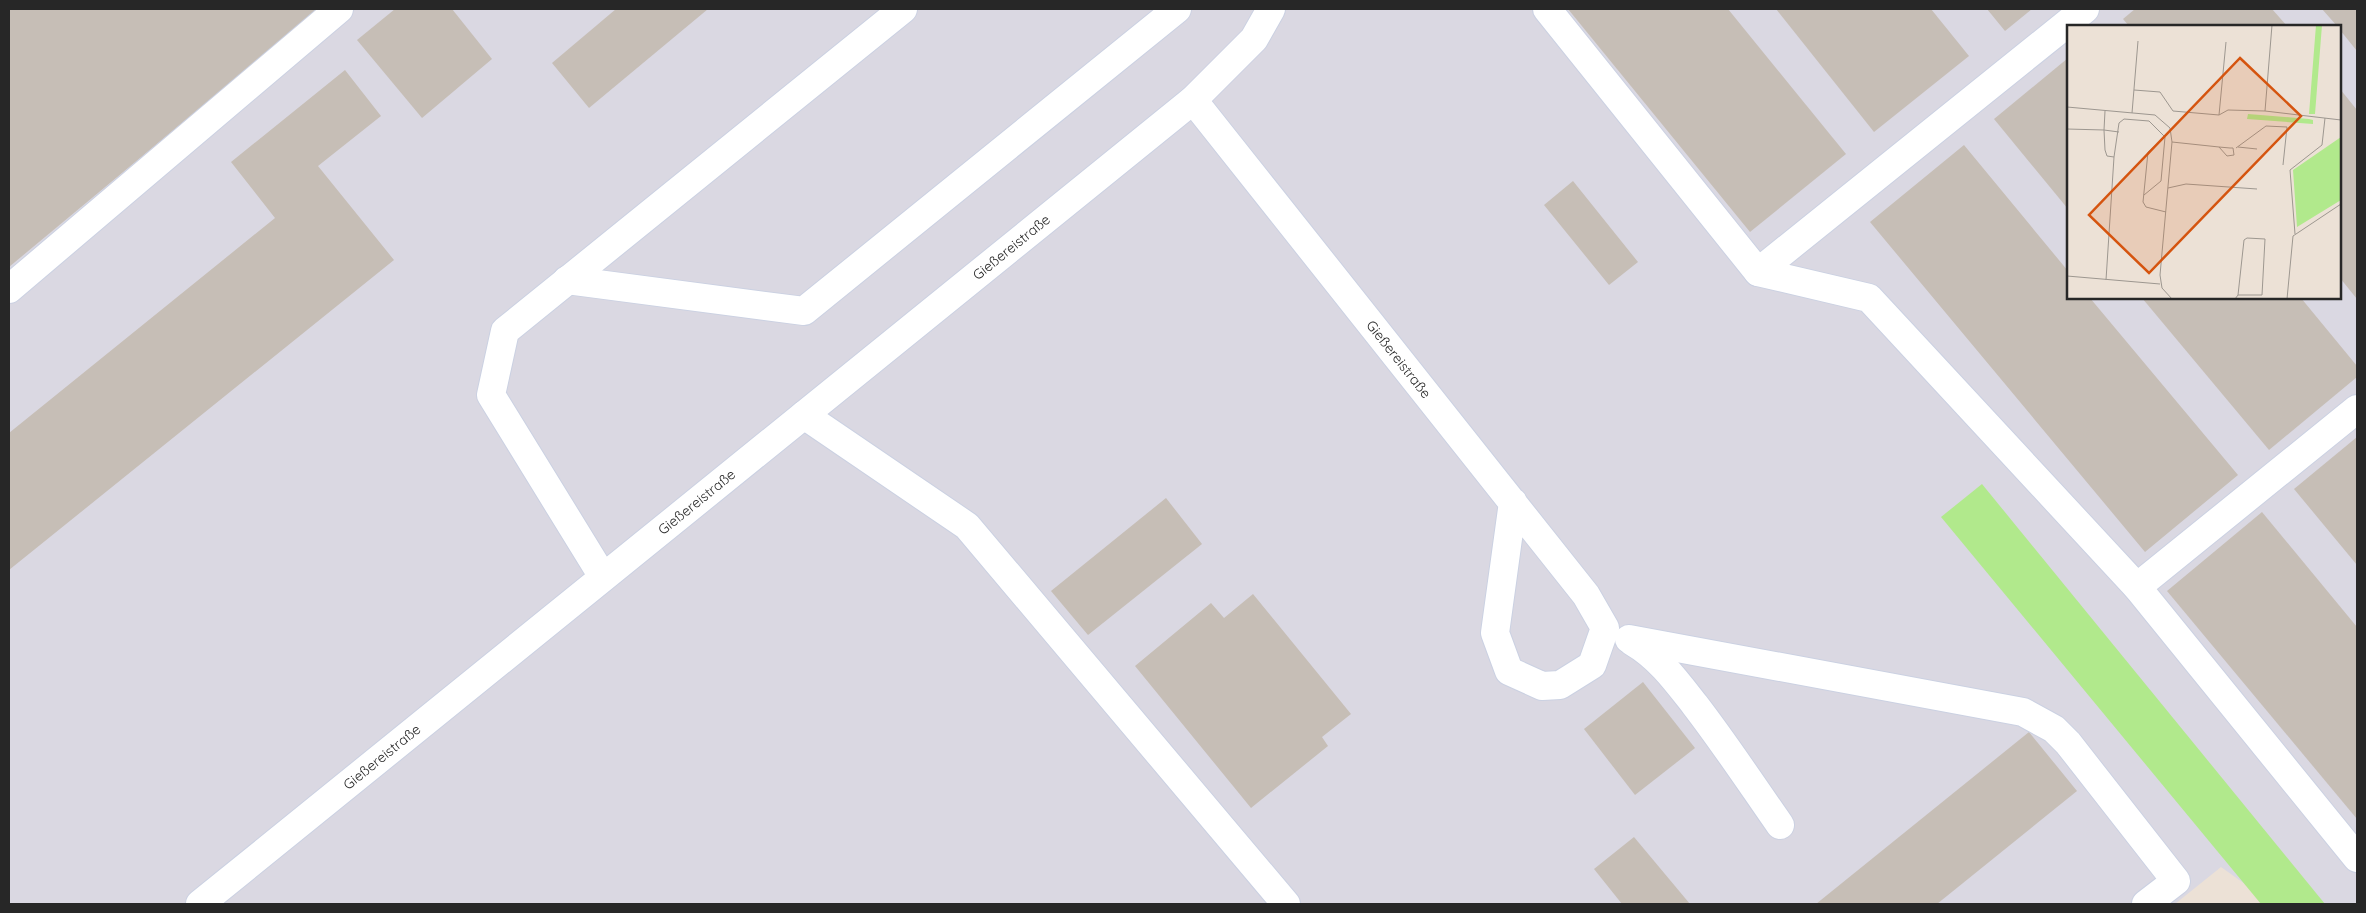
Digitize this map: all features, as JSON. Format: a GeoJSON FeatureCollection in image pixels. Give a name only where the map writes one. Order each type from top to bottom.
{"type":"FeatureCollection","features":[{"type":"Feature","properties":{"kind":"street"},"geometry":{"type":"LineString","coordinates":[[9,290],[339,9]]}},
{"type":"Feature","properties":{"kind":"street"},"geometry":{"type":"LineString","coordinates":[[603,578],[491,396],[505,331],[903,9]]}},
{"type":"Feature","properties":{"kind":"street"},"geometry":{"type":"LineString","coordinates":[[567,280],[804,311],[1178,9]]}},
{"type":"Feature","properties":{"kind":"street","name":"Gießereistraße"},"geometry":{"type":"LineString","coordinates":[[200,904],[1192,100],[1254,39],[1271,9]]}},
{"type":"Feature","properties":{"kind":"street"},"geometry":{"type":"LineString","coordinates":[[1547,9],[1758,272],[1869,298],[2137,587],[2357,858]]}},
{"type":"Feature","properties":{"kind":"street"},"geometry":{"type":"LineString","coordinates":[[1758,272],[2085,9]]}},
{"type":"Feature","properties":{"kind":"street","name":"Gießereistraße"},"geometry":{"type":"LineString","coordinates":[[1192,100],[1586,594],[1605,628]]}},
{"type":"Feature","properties":{"kind":"street"},"geometry":{"type":"LineString","coordinates":[[2137,587],[2357,409]]}},
{"type":"Feature","properties":{"kind":"street"},"geometry":{"type":"LineString","coordinates":[[804,415],[967,526],[1286,904]]}},
{"type":"Feature","properties":{"kind":"street"},"geometry":{"type":"LineString","coordinates":[[1513,502],[1495,633],[1509,671],[1542,686],[1560,684],[1592,665],[1605,628],[1629,639],[1647,650],[1675,679],[1715,731],[1780,825]]}},
{"type":"Feature","properties":{"kind":"street"},"geometry":{"type":"LineString","coordinates":[[1629,639],[1968,700],[2023,712],[2039,720],[2054,729],[2068,743],[2176,881],[2146,904]]}},
{"type":"Feature","properties":{"kind":"shaded area"},"geometry":{"type":"Polygon","coordinates":[[[9,9],[2357,9],[2357,904],[2273,904],[2221,867],[2175,904],[9,904],[9,9]]]}},
{"type":"Feature","properties":{"kind":"green space"},"geometry":{"type":"Polygon","coordinates":[[[1982,484],[2325,904],[2261,904],[1941,517],[1982,484]]]}},
{"type":"Feature","properties":{"kind":"building"},"geometry":{"type":"Polygon","coordinates":[[[9,9],[319,9],[9,267],[9,9]]]}},
{"type":"Feature","properties":{"kind":"building"},"geometry":{"type":"Polygon","coordinates":[[[395,9],[452,9],[492,59],[422,118],[357,40],[395,9]]]}},
{"type":"Feature","properties":{"kind":"building"},"geometry":{"type":"Polygon","coordinates":[[[616,9],[708,9],[589,108],[552,63],[616,9]]]}},
{"type":"Feature","properties":{"kind":"building"},"geometry":{"type":"Polygon","coordinates":[[[1568,9],[1728,9],[1846,154],[1750,232],[1568,9]]]}},
{"type":"Feature","properties":{"kind":"building"},"geometry":{"type":"Polygon","coordinates":[[[1776,9],[1931,9],[1969,56],[1874,132],[1776,9]]]}},
{"type":"Feature","properties":{"kind":"building"},"geometry":{"type":"Polygon","coordinates":[[[1987,9],[2032,9],[2005,31],[1987,9]]]}},
{"type":"Feature","properties":{"kind":"building"},"geometry":{"type":"Polygon","coordinates":[[[2135,9],[2272,9],[2286,25],[2128,25],[2123,19],[2135,9]]]}},
{"type":"Feature","properties":{"kind":"building"},"geometry":{"type":"Polygon","coordinates":[[[2322,9],[2357,9],[2357,51],[2341,31],[2341,25],[2336,25],[2322,9]]]}},
{"type":"Feature","properties":{"kind":"building"},"geometry":{"type":"Polygon","coordinates":[[[2067,59],[2067,208],[1994,119],[2067,59]]]}},
{"type":"Feature","properties":{"kind":"building"},"geometry":{"type":"Polygon","coordinates":[[[345,70],[381,116],[318,166],[394,260],[9,570],[9,433],[275,218],[231,162],[345,70]]]}},
{"type":"Feature","properties":{"kind":"building"},"geometry":{"type":"Polygon","coordinates":[[[2341,90],[2357,110],[2357,299],[2341,279],[2341,90]]]}},
{"type":"Feature","properties":{"kind":"building"},"geometry":{"type":"Polygon","coordinates":[[[1964,145],[2067,270],[2067,299],[2091,299],[2238,475],[2145,552],[1870,222],[1964,145]]]}},
{"type":"Feature","properties":{"kind":"building"},"geometry":{"type":"Polygon","coordinates":[[[1573,181],[1638,262],[1609,285],[1544,205],[1573,181]]]}},
{"type":"Feature","properties":{"kind":"building"},"geometry":{"type":"Polygon","coordinates":[[[2143,299],[2302,299],[2357,366],[2357,377],[2269,450],[2143,299]]]}},
{"type":"Feature","properties":{"kind":"building"},"geometry":{"type":"Polygon","coordinates":[[[2357,437],[2357,565],[2294,489],[2357,437]]]}},
{"type":"Feature","properties":{"kind":"building"},"geometry":{"type":"Polygon","coordinates":[[[1166,498],[1202,544],[1088,635],[1051,591],[1166,498]]]}},
{"type":"Feature","properties":{"kind":"building"},"geometry":{"type":"Polygon","coordinates":[[[2262,512],[2357,627],[2357,819],[2167,591],[2262,512]]]}},
{"type":"Feature","properties":{"kind":"building"},"geometry":{"type":"Polygon","coordinates":[[[1253,594],[1351,714],[1322,737],[1328,746],[1251,808],[1135,666],[1211,603],[1224,618],[1253,594]]]}},
{"type":"Feature","properties":{"kind":"building"},"geometry":{"type":"Polygon","coordinates":[[[1643,682],[1695,748],[1635,795],[1584,729],[1643,682]]]}},
{"type":"Feature","properties":{"kind":"building"},"geometry":{"type":"Polygon","coordinates":[[[2029,732],[2077,791],[1937,904],[1816,904],[2029,732]]]}},
{"type":"Feature","properties":{"kind":"building"},"geometry":{"type":"Polygon","coordinates":[[[1634,837],[1690,904],[1622,904],[1594,869],[1634,837]]]}}]}
